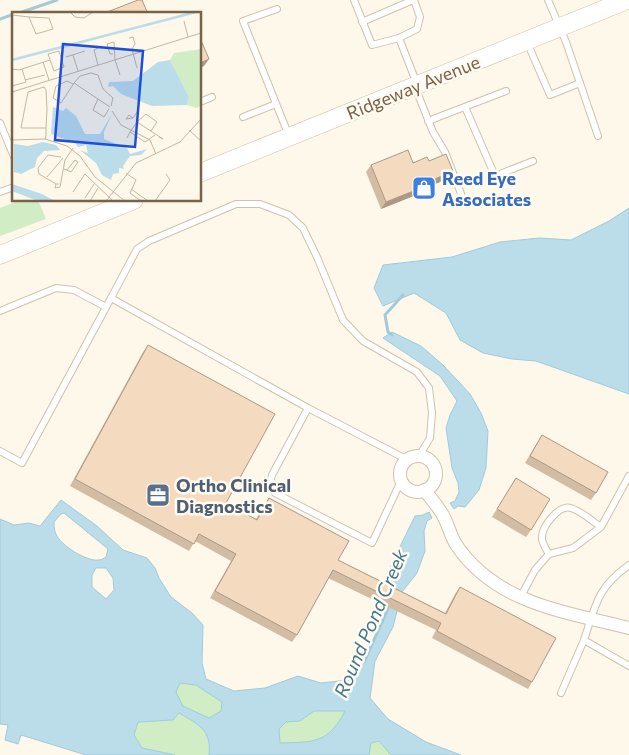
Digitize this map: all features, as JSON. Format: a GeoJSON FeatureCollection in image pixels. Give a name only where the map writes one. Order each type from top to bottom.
{"type":"FeatureCollection","features":[{"type":"Feature","properties":{"kind":"main road","name":"Ridgeway Avenue"},"geometry":{"type":"LineString","coordinates":[[201,173],[627,0]]}},
{"type":"Feature","properties":{"kind":"main road"},"geometry":{"type":"LineString","coordinates":[[0,255],[131,201]]}},
{"type":"Feature","properties":{"kind":"street"},"geometry":{"type":"LineString","coordinates":[[412,456],[419,456],[431,461],[436,470],[434,482],[424,490],[416,492],[410,490],[401,481],[400,470],[406,460],[412,456]]}},
{"type":"Feature","properties":{"kind":"street"},"geometry":{"type":"LineString","coordinates":[[424,490],[441,512],[456,545],[471,564],[488,579],[508,592],[539,605],[629,628]]}},
{"type":"Feature","properties":{"kind":"lane"},"geometry":{"type":"LineString","coordinates":[[354,0],[362,22],[372,45],[399,38],[417,29],[420,17],[413,0],[362,22]]}},
{"type":"Feature","properties":{"kind":"lane"},"geometry":{"type":"LineString","coordinates":[[548,0],[598,136]]}},
{"type":"Feature","properties":{"kind":"lane"},"geometry":{"type":"LineString","coordinates":[[277,9],[243,21],[289,137]]}},
{"type":"Feature","properties":{"kind":"lane"},"geometry":{"type":"LineString","coordinates":[[399,38],[432,132],[445,152],[463,199]]}},
{"type":"Feature","properties":{"kind":"lane"},"geometry":{"type":"LineString","coordinates":[[526,41],[550,95],[580,83]]}},
{"type":"Feature","properties":{"kind":"lane"},"geometry":{"type":"LineString","coordinates":[[428,121],[506,91]]}},
{"type":"Feature","properties":{"kind":"lane"},"geometry":{"type":"LineString","coordinates":[[201,102],[212,97]]}},
{"type":"Feature","properties":{"kind":"lane"},"geometry":{"type":"LineString","coordinates":[[243,117],[276,104]]}},
{"type":"Feature","properties":{"kind":"lane"},"geometry":{"type":"LineString","coordinates":[[465,107],[495,176],[533,161]]}},
{"type":"Feature","properties":{"kind":"lane"},"geometry":{"type":"LineString","coordinates":[[0,123],[12,153]]}},
{"type":"Feature","properties":{"kind":"lane"},"geometry":{"type":"LineString","coordinates":[[0,192],[12,188]]}},
{"type":"Feature","properties":{"kind":"lane"},"geometry":{"type":"LineString","coordinates":[[0,451],[22,463],[137,250],[149,240],[236,204],[260,204],[289,215],[304,228],[343,320],[363,341],[417,372],[429,388],[432,412],[430,438],[419,456]]}},
{"type":"Feature","properties":{"kind":"lane"},"geometry":{"type":"LineString","coordinates":[[0,311],[56,288],[74,290],[106,307]]}},
{"type":"Feature","properties":{"kind":"lane"},"geometry":{"type":"LineString","coordinates":[[111,298],[308,408],[406,460]]}},
{"type":"Feature","properties":{"kind":"lane"},"geometry":{"type":"LineString","coordinates":[[308,408],[272,475],[270,484],[275,492],[372,543],[401,481]]}},
{"type":"Feature","properties":{"kind":"lane"},"geometry":{"type":"LineString","coordinates":[[520,598],[535,570],[549,554],[573,548],[601,527],[629,476]]}},
{"type":"Feature","properties":{"kind":"lane"},"geometry":{"type":"LineString","coordinates":[[549,554],[542,535],[554,513],[562,508],[570,507],[601,527]]}},
{"type":"Feature","properties":{"kind":"lane"},"geometry":{"type":"LineString","coordinates":[[561,693],[584,640],[600,592],[614,576],[629,565]]}},
{"type":"Feature","properties":{"kind":"lane"},"geometry":{"type":"LineString","coordinates":[[584,640],[629,666]]}},
{"type":"Feature","properties":{"kind":"green space"},"geometry":{"type":"Polygon","coordinates":[[[18,201],[38,201],[46,219],[0,236],[0,208],[18,201]]]}},
{"type":"Feature","properties":{"kind":"green space"},"geometry":{"type":"Polygon","coordinates":[[[180,683],[196,685],[222,702],[221,711],[209,718],[183,706],[175,692],[180,683]]]}},
{"type":"Feature","properties":{"kind":"green space"},"geometry":{"type":"Polygon","coordinates":[[[314,711],[345,711],[332,730],[319,739],[302,743],[280,744],[279,729],[286,722],[300,721],[314,711]]]}},
{"type":"Feature","properties":{"kind":"green space"},"geometry":{"type":"Polygon","coordinates":[[[179,713],[203,729],[209,739],[209,755],[175,755],[142,748],[134,735],[138,722],[173,720],[179,713]]]}},
{"type":"Feature","properties":{"kind":"green space"},"geometry":{"type":"Polygon","coordinates":[[[379,740],[391,755],[369,755],[371,742],[379,740]]]}},
{"type":"Feature","properties":{"kind":"water"},"geometry":{"type":"Polygon","coordinates":[[[629,208],[629,394],[536,361],[512,359],[483,353],[460,340],[446,313],[414,293],[383,306],[374,288],[383,265],[452,257],[500,242],[539,238],[571,240],[609,221],[629,208]]]}},
{"type":"Feature","properties":{"kind":"water"},"geometry":{"type":"Polygon","coordinates":[[[392,332],[421,346],[443,365],[470,394],[481,413],[488,431],[486,468],[479,490],[465,507],[458,506],[454,509],[450,503],[455,501],[459,492],[458,483],[452,468],[446,428],[457,401],[440,376],[383,338],[392,332]]]}},
{"type":"Feature","properties":{"kind":"water"},"geometry":{"type":"Polygon","coordinates":[[[61,500],[97,526],[123,550],[147,558],[155,568],[171,597],[192,613],[203,625],[202,663],[206,679],[234,691],[265,688],[298,676],[321,683],[348,680],[367,657],[393,599],[388,578],[392,563],[415,516],[429,512],[432,518],[427,521],[424,531],[425,551],[417,573],[402,592],[393,627],[375,661],[370,698],[388,719],[426,742],[461,755],[391,755],[379,741],[371,743],[369,755],[209,755],[206,734],[198,725],[179,713],[173,720],[138,722],[134,735],[142,748],[175,755],[86,755],[21,735],[18,744],[5,740],[8,725],[0,724],[0,519],[14,525],[29,523],[40,526],[61,500]],[[64,513],[54,522],[54,526],[56,534],[63,543],[81,556],[94,560],[106,557],[108,549],[64,513]],[[96,568],[92,575],[92,587],[106,599],[114,590],[113,578],[106,568],[96,568]],[[180,683],[176,692],[183,706],[209,718],[221,711],[222,702],[196,685],[180,683]],[[314,711],[300,721],[286,722],[279,729],[280,743],[318,739],[332,730],[345,711],[314,711]]]}},
{"type":"Feature","properties":{"kind":"building"},"geometry":{"type":"Polygon","coordinates":[[[142,0],[147,12],[107,12],[142,0]]]}},
{"type":"Feature","properties":{"kind":"building"},"geometry":{"type":"Polygon","coordinates":[[[201,40],[209,59],[201,63],[201,40]]]}},
{"type":"Feature","properties":{"kind":"building"},"geometry":{"type":"Polygon","coordinates":[[[408,150],[413,163],[427,157],[429,161],[446,154],[453,171],[435,179],[436,182],[386,202],[371,165],[408,150]]]}},
{"type":"Feature","properties":{"kind":"building","name":"Ortho Clinical Diagnostics"},"geometry":{"type":"Polygon","coordinates":[[[148,345],[275,414],[226,503],[257,520],[269,498],[349,541],[338,560],[446,614],[460,587],[556,638],[532,682],[437,631],[441,623],[333,570],[297,635],[215,591],[236,554],[199,534],[194,544],[75,479],[148,345]]]}},
{"type":"Feature","properties":{"kind":"building"},"geometry":{"type":"Polygon","coordinates":[[[542,435],[608,472],[596,493],[530,456],[542,435]]]}},
{"type":"Feature","properties":{"kind":"building"},"geometry":{"type":"Polygon","coordinates":[[[516,478],[550,499],[531,530],[497,509],[516,478]]]}},
{"type":"Feature","properties":{"kind":"waterway"},"geometry":{"type":"LineString","coordinates":[[22,12],[57,0]]}},
{"type":"Feature","properties":{"kind":"waterway"},"geometry":{"type":"LineString","coordinates":[[0,19],[12,15]]}},
{"type":"Feature","properties":{"kind":"waterway","name":"Round Pond Creek"},"geometry":{"type":"LineString","coordinates":[[392,335],[388,332],[385,315],[403,295]]}},
{"type":"Feature","properties":{"kind":"waterway","name":"Round Pond Creek"},"geometry":{"type":"LineString","coordinates":[[364,662],[390,604]]}},
{"type":"Feature","properties":{"kind":"place","name":"Reed Eye Associates"},"geometry":{"type":"Point","coordinates":[424,188]}},
{"type":"Feature","properties":{"kind":"place","name":"Ortho Clinical Diagnostics"},"geometry":{"type":"Point","coordinates":[158,495]}}]}
